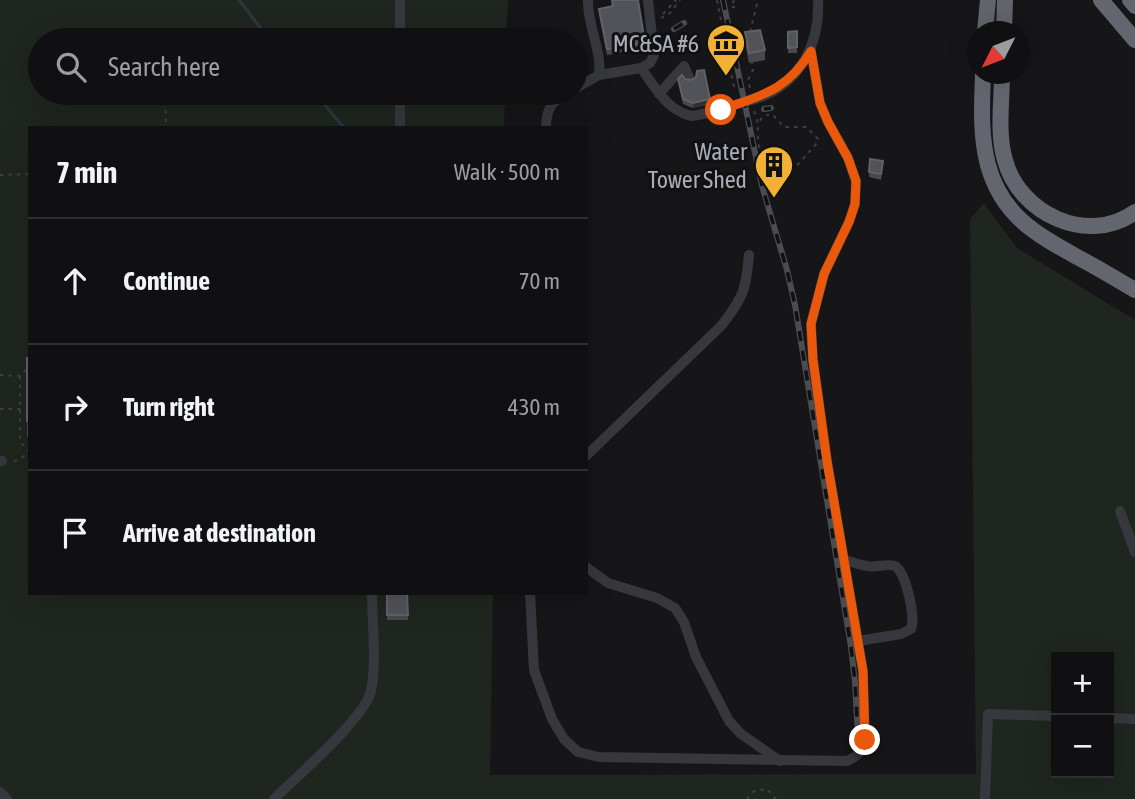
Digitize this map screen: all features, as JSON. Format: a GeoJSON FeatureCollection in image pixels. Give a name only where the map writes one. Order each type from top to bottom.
{"type":"FeatureCollection","features":[{"type":"Feature","properties":{"kind":"highway"},"geometry":{"type":"LineString","coordinates":[[986,21],[988,0]]}},
{"type":"Feature","properties":{"kind":"highway"},"geometry":{"type":"LineString","coordinates":[[1004,21],[1005,0]]}},
{"type":"Feature","properties":{"kind":"highway"},"geometry":{"type":"LineString","coordinates":[[1101,0],[1135,40]]}},
{"type":"Feature","properties":{"kind":"highway"},"geometry":{"type":"LineString","coordinates":[[1130,0],[1135,6]]}},
{"type":"Feature","properties":{"kind":"highway"},"geometry":{"type":"LineString","coordinates":[[983,84],[983,140],[987,163],[999,195],[1015,216],[1038,235],[1135,290]]}},
{"type":"Feature","properties":{"kind":"highway"},"geometry":{"type":"LineString","coordinates":[[1002,84],[1004,158],[1011,177],[1029,200],[1055,219],[1075,224],[1093,226],[1112,223],[1135,212]]}},
{"type":"Feature","properties":{"kind":"lane"},"geometry":{"type":"LineString","coordinates":[[400,0],[400,28]]}},
{"type":"Feature","properties":{"kind":"lane"},"geometry":{"type":"LineString","coordinates":[[588,0],[587,11],[599,60],[599,75]]}},
{"type":"Feature","properties":{"kind":"lane"},"geometry":{"type":"LineString","coordinates":[[588,81],[599,75],[641,68],[650,63],[654,55],[648,0]]}},
{"type":"Feature","properties":{"kind":"lane"},"geometry":{"type":"LineString","coordinates":[[641,68],[672,108],[681,114],[752,100],[776,90],[803,65],[817,31],[818,0]]}},
{"type":"Feature","properties":{"kind":"lane"},"geometry":{"type":"LineString","coordinates":[[530,595],[534,670],[552,719],[564,739],[578,752],[598,757],[847,761],[857,757],[863,749],[863,671],[823,436],[811,324],[824,274],[855,204],[856,181],[848,158],[820,103],[811,51]]}},
{"type":"Feature","properties":{"kind":"lane"},"geometry":{"type":"LineString","coordinates":[[660,94],[684,66],[689,78]]}},
{"type":"Feature","properties":{"kind":"lane"},"geometry":{"type":"LineString","coordinates":[[400,105],[400,126]]}},
{"type":"Feature","properties":{"kind":"lane"},"geometry":{"type":"LineString","coordinates":[[546,126],[546,115],[551,105]]}},
{"type":"Feature","properties":{"kind":"lane"},"geometry":{"type":"LineString","coordinates":[[588,454],[721,326],[743,295],[750,255]]}},
{"type":"Feature","properties":{"kind":"lane"},"geometry":{"type":"LineString","coordinates":[[1121,511],[1135,552]]}},
{"type":"Feature","properties":{"kind":"lane"},"geometry":{"type":"LineString","coordinates":[[845,559],[866,566],[892,565],[898,568],[911,602],[915,622],[911,629],[901,634],[858,640]]}},
{"type":"Feature","properties":{"kind":"lane"},"geometry":{"type":"LineString","coordinates":[[588,568],[608,583],[657,598],[675,608],[684,622],[696,657],[729,721],[740,734],[780,761]]}},
{"type":"Feature","properties":{"kind":"lane"},"geometry":{"type":"LineString","coordinates":[[274,799],[357,715],[370,693],[373,664],[372,595]]}},
{"type":"Feature","properties":{"kind":"lane"},"geometry":{"type":"LineString","coordinates":[[985,799],[988,714],[1051,716]]}},
{"type":"Feature","properties":{"kind":"lane"},"geometry":{"type":"LineString","coordinates":[[1114,718],[1135,719]]}},
{"type":"Feature","properties":{"kind":"lane"},"geometry":{"type":"LineString","coordinates":[[0,792],[7,799]]}},
{"type":"Feature","properties":{"kind":"path"},"geometry":{"type":"LineString","coordinates":[[656,17],[664,14],[678,0]]}},
{"type":"Feature","properties":{"kind":"path"},"geometry":{"type":"LineString","coordinates":[[717,0],[737,104]]}},
{"type":"Feature","properties":{"kind":"path"},"geometry":{"type":"LineString","coordinates":[[749,34],[758,0]]}},
{"type":"Feature","properties":{"kind":"path"},"geometry":{"type":"LineString","coordinates":[[734,1],[731,7],[735,7]]}},
{"type":"Feature","properties":{"kind":"path"},"geometry":{"type":"LineString","coordinates":[[726,61],[727,54]]}},
{"type":"Feature","properties":{"kind":"path"},"geometry":{"type":"LineString","coordinates":[[752,63],[753,70],[748,80],[759,122],[760,130],[757,136],[762,167],[772,187],[779,188],[785,180],[785,173],[798,166],[818,139],[806,127],[784,127],[772,114],[763,116],[759,122]]}},
{"type":"Feature","properties":{"kind":"path"},"geometry":{"type":"LineString","coordinates":[[729,74],[730,67]]}},
{"type":"Feature","properties":{"kind":"path"},"geometry":{"type":"LineString","coordinates":[[165,105],[166,126]]}},
{"type":"Feature","properties":{"kind":"path"},"geometry":{"type":"LineString","coordinates":[[0,174],[28,174]]}},
{"type":"Feature","properties":{"kind":"path"},"geometry":{"type":"LineString","coordinates":[[28,368],[20,376],[20,442],[28,451]]}},
{"type":"Feature","properties":{"kind":"path"},"geometry":{"type":"LineString","coordinates":[[0,375],[20,376]]}},
{"type":"Feature","properties":{"kind":"path"},"geometry":{"type":"LineString","coordinates":[[0,409],[28,409]]}},
{"type":"Feature","properties":{"kind":"path"},"geometry":{"type":"LineString","coordinates":[[1,461],[19,460],[28,453]]}},
{"type":"Feature","properties":{"kind":"path"},"geometry":{"type":"LineString","coordinates":[[747,799],[754,791],[767,789],[776,799]]}},
{"type":"Feature","properties":{"kind":"shaded area"},"geometry":{"type":"Polygon","coordinates":[[[0,0],[508,0],[507,28],[28,28],[28,105],[505,105],[504,126],[28,126],[28,595],[493,595],[490,775],[976,774],[970,219],[984,203],[1017,248],[1135,320],[1135,799],[0,799],[0,0]]]}},
{"type":"Feature","properties":{"kind":"building"},"geometry":{"type":"Polygon","coordinates":[[[612,0],[638,0],[645,43],[607,49],[599,9],[613,6],[612,0]]]}},
{"type":"Feature","properties":{"kind":"building"},"geometry":{"type":"Polygon","coordinates":[[[760,30],[765,50],[749,53],[745,32],[760,30]]]}},
{"type":"Feature","properties":{"kind":"building"},"geometry":{"type":"Polygon","coordinates":[[[797,31],[797,47],[788,48],[788,32],[797,31]]]}},
{"type":"Feature","properties":{"kind":"building"},"geometry":{"type":"Polygon","coordinates":[[[704,70],[710,99],[693,103],[683,99],[678,79],[682,75],[691,80],[696,77],[697,71],[704,70]]]}},
{"type":"Feature","properties":{"kind":"building"},"geometry":{"type":"Polygon","coordinates":[[[870,159],[883,161],[881,174],[869,172],[870,159]]]}},
{"type":"Feature","properties":{"kind":"building"},"geometry":{"type":"Polygon","coordinates":[[[27,358],[28,358],[28,421],[27,358]]]}},
{"type":"Feature","properties":{"kind":"building"},"geometry":{"type":"Polygon","coordinates":[[[387,595],[407,595],[408,615],[387,615],[387,595]]]}},
{"type":"Feature","properties":{"kind":"waterway"},"geometry":{"type":"LineString","coordinates":[[239,0],[261,28]]}},
{"type":"Feature","properties":{"kind":"waterway"},"geometry":{"type":"LineString","coordinates":[[325,105],[342,126]]}},
{"type":"Feature","properties":{"kind":"railway"},"geometry":{"type":"LineString","coordinates":[[723,0],[762,186],[795,305],[851,647],[858,737]]}},
{"type":"Feature","properties":{"kind":"railway"},"geometry":{"type":"LineString","coordinates":[[674,29],[684,23]]}},
{"type":"Feature","properties":{"kind":"railway"},"geometry":{"type":"LineString","coordinates":[[764,109],[771,108]]}},
{"type":"Feature","properties":{"kind":"place","name":"MC&SA #6"},"geometry":{"type":"Point","coordinates":[726,77]}},
{"type":"Feature","properties":{"kind":"place","name":"Water Tower Shed"},"geometry":{"type":"Point","coordinates":[774,199]}},
{"type":"Feature","properties":{"kind":"route"},"geometry":{"type":"LineString","coordinates":[[721,110],[776,90],[803,65],[811,51],[820,103],[848,158],[856,181],[855,204],[824,274],[811,324],[813,360],[827,461],[863,671],[865,740]]}}]}
